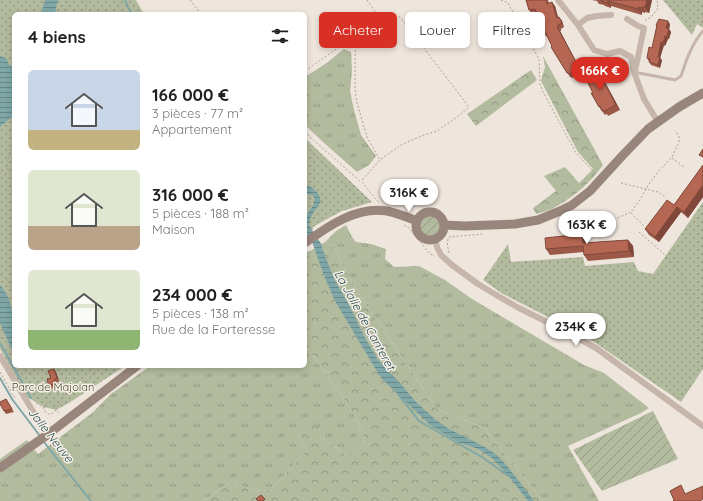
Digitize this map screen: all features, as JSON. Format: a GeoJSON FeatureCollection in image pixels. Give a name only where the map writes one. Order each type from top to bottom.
{"type":"FeatureCollection","features":[{"type":"Feature","properties":{"kind":"main road"},"geometry":{"type":"LineString","coordinates":[[444,225],[465,226],[515,224],[538,220],[572,205],[590,191],[638,139],[658,122],[703,93]]}},
{"type":"Feature","properties":{"kind":"main road"},"geometry":{"type":"LineString","coordinates":[[307,241],[340,220],[355,214],[387,211],[417,221]]}},
{"type":"Feature","properties":{"kind":"main road"},"geometry":{"type":"LineString","coordinates":[[427,212],[437,213],[443,220],[444,225],[442,233],[439,237],[431,240],[426,239],[419,234],[417,230],[417,221],[419,217],[427,212]]}},
{"type":"Feature","properties":{"kind":"main road"},"geometry":{"type":"LineString","coordinates":[[0,468],[35,444],[134,368]]}},
{"type":"Feature","properties":{"kind":"street"},"geometry":{"type":"LineString","coordinates":[[558,0],[578,25],[594,50],[607,54],[620,51],[631,57],[634,72],[644,99],[658,122]]}},
{"type":"Feature","properties":{"kind":"street"},"geometry":{"type":"LineString","coordinates":[[578,25],[587,18],[611,15]]}},
{"type":"Feature","properties":{"kind":"street"},"geometry":{"type":"LineString","coordinates":[[627,19],[644,28],[634,72]]}},
{"type":"Feature","properties":{"kind":"street"},"geometry":{"type":"LineString","coordinates":[[435,239],[441,255],[478,284],[517,307],[596,348],[703,426]]}},
{"type":"Feature","properties":{"kind":"street"},"geometry":{"type":"LineString","coordinates":[[0,356],[47,435]]}},
{"type":"Feature","properties":{"kind":"lane"},"geometry":{"type":"LineString","coordinates":[[634,72],[674,80],[680,76],[697,38],[703,31]]}},
{"type":"Feature","properties":{"kind":"path"},"geometry":{"type":"LineString","coordinates":[[64,12],[68,0]]}},
{"type":"Feature","properties":{"kind":"path"},"geometry":{"type":"LineString","coordinates":[[86,0],[86,12]]}},
{"type":"Feature","properties":{"kind":"path"},"geometry":{"type":"LineString","coordinates":[[119,0],[125,12]]}},
{"type":"Feature","properties":{"kind":"path"},"geometry":{"type":"LineString","coordinates":[[190,0],[199,12]]}},
{"type":"Feature","properties":{"kind":"path"},"geometry":{"type":"LineString","coordinates":[[367,0],[375,12]]}},
{"type":"Feature","properties":{"kind":"path"},"geometry":{"type":"LineString","coordinates":[[501,0],[508,3],[539,59],[540,84],[576,154],[601,179]]}},
{"type":"Feature","properties":{"kind":"path"},"geometry":{"type":"LineString","coordinates":[[638,26],[653,15],[658,8],[657,0]]}},
{"type":"Feature","properties":{"kind":"path"},"geometry":{"type":"LineString","coordinates":[[703,11],[701,26],[703,31]]}},
{"type":"Feature","properties":{"kind":"path"},"geometry":{"type":"LineString","coordinates":[[362,182],[380,160],[401,145],[437,131],[469,107],[400,17],[397,17]]}},
{"type":"Feature","properties":{"kind":"path"},"geometry":{"type":"LineString","coordinates":[[307,70],[337,48]]}},
{"type":"Feature","properties":{"kind":"path"},"geometry":{"type":"LineString","coordinates":[[356,48],[355,88],[357,103],[367,137],[380,160]]}},
{"type":"Feature","properties":{"kind":"path"},"geometry":{"type":"LineString","coordinates":[[0,139],[12,130]]}},
{"type":"Feature","properties":{"kind":"path"},"geometry":{"type":"LineString","coordinates":[[589,215],[594,224],[599,226],[631,212],[640,200],[645,189],[672,158],[679,142],[679,136],[675,131]]}},
{"type":"Feature","properties":{"kind":"path"},"geometry":{"type":"LineString","coordinates":[[307,133],[362,182],[381,205]]}},
{"type":"Feature","properties":{"kind":"path"},"geometry":{"type":"LineString","coordinates":[[307,145],[366,204]]}},
{"type":"Feature","properties":{"kind":"path"},"geometry":{"type":"LineString","coordinates":[[12,147],[7,161],[8,171],[12,176]]}},
{"type":"Feature","properties":{"kind":"path"},"geometry":{"type":"LineString","coordinates":[[307,209],[315,188],[314,154]]}},
{"type":"Feature","properties":{"kind":"path"},"geometry":{"type":"LineString","coordinates":[[672,158],[685,168]]}},
{"type":"Feature","properties":{"kind":"path"},"geometry":{"type":"LineString","coordinates":[[0,173],[12,178]]}},
{"type":"Feature","properties":{"kind":"path"},"geometry":{"type":"LineString","coordinates":[[621,183],[658,192],[665,197]]}},
{"type":"Feature","properties":{"kind":"path"},"geometry":{"type":"LineString","coordinates":[[631,212],[644,226]]}},
{"type":"Feature","properties":{"kind":"path"},"geometry":{"type":"LineString","coordinates":[[404,225],[409,228],[427,249]]}},
{"type":"Feature","properties":{"kind":"path"},"geometry":{"type":"LineString","coordinates":[[639,232],[673,262],[685,284],[694,311],[703,320]]}},
{"type":"Feature","properties":{"kind":"path"},"geometry":{"type":"LineString","coordinates":[[447,245],[449,237],[455,236]]}},
{"type":"Feature","properties":{"kind":"path"},"geometry":{"type":"LineString","coordinates":[[0,274],[7,280],[12,289]]}},
{"type":"Feature","properties":{"kind":"path"},"geometry":{"type":"LineString","coordinates":[[0,330],[12,353]]}},
{"type":"Feature","properties":{"kind":"path"},"geometry":{"type":"LineString","coordinates":[[19,368],[25,373],[47,384]]}},
{"type":"Feature","properties":{"kind":"path"},"geometry":{"type":"LineString","coordinates":[[29,374],[40,368]]}},
{"type":"Feature","properties":{"kind":"path"},"geometry":{"type":"LineString","coordinates":[[47,368],[47,384],[49,393],[44,410],[47,413],[53,414],[62,400],[63,389],[59,368]]}},
{"type":"Feature","properties":{"kind":"path"},"geometry":{"type":"LineString","coordinates":[[90,368],[97,370]]}},
{"type":"Feature","properties":{"kind":"path"},"geometry":{"type":"LineString","coordinates":[[72,388],[88,379],[97,370],[104,368]]}},
{"type":"Feature","properties":{"kind":"path"},"geometry":{"type":"LineString","coordinates":[[48,390],[57,388],[58,390],[63,389]]}},
{"type":"Feature","properties":{"kind":"path"},"geometry":{"type":"LineString","coordinates":[[45,404],[53,402],[56,405],[56,410]]}},
{"type":"Feature","properties":{"kind":"green space","name":"Parc de Majolan"},"geometry":{"type":"Polygon","coordinates":[[[0,0],[136,0],[143,12],[12,12],[12,368],[122,368],[56,410],[44,407],[27,397],[0,349],[0,0]]]}},
{"type":"Feature","properties":{"kind":"green space"},"geometry":{"type":"Polygon","coordinates":[[[663,0],[703,0],[703,28],[697,24],[692,35],[663,0]]]}},
{"type":"Feature","properties":{"kind":"green space"},"geometry":{"type":"Polygon","coordinates":[[[344,49],[351,52],[352,70],[350,92],[354,110],[361,135],[376,156],[369,165],[357,172],[307,127],[307,76],[344,49]]]}},
{"type":"Feature","properties":{"kind":"green space"},"geometry":{"type":"Polygon","coordinates":[[[543,56],[603,165],[588,183],[570,198],[552,209],[536,214],[533,208],[556,191],[544,176],[565,167],[579,183],[593,169],[578,152],[541,81],[545,67],[543,56]]]}},
{"type":"Feature","properties":{"kind":"green space"},"geometry":{"type":"Polygon","coordinates":[[[531,70],[537,80],[476,126],[467,114],[531,70]]]}},
{"type":"Feature","properties":{"kind":"green space"},"geometry":{"type":"Polygon","coordinates":[[[307,140],[372,202],[342,211],[313,227],[313,229],[307,234],[307,140]]]}},
{"type":"Feature","properties":{"kind":"green space"},"geometry":{"type":"Polygon","coordinates":[[[703,202],[703,369],[681,402],[587,337],[503,294],[483,280],[508,244],[511,262],[583,257],[585,266],[634,262],[638,271],[653,274],[703,202]]]}},
{"type":"Feature","properties":{"kind":"green space"},"geometry":{"type":"Polygon","coordinates":[[[430,216],[437,219],[440,226],[437,233],[430,236],[423,233],[420,226],[423,219],[430,216]]]}},
{"type":"Feature","properties":{"kind":"green space"},"geometry":{"type":"Polygon","coordinates":[[[346,225],[356,242],[371,244],[386,249],[385,259],[394,267],[419,266],[445,280],[472,299],[584,365],[604,373],[649,408],[568,446],[599,501],[543,501],[484,428],[437,409],[357,291],[333,247],[325,242],[336,231],[346,225]]]}},
{"type":"Feature","properties":{"kind":"green space"},"geometry":{"type":"Polygon","coordinates":[[[325,242],[333,247],[357,291],[437,409],[484,428],[543,501],[203,501],[231,481],[252,491],[271,490],[307,450],[298,434],[304,422],[318,426],[321,437],[349,457],[365,442],[357,420],[345,400],[307,348],[307,252],[325,242]]]}},
{"type":"Feature","properties":{"kind":"green space"},"geometry":{"type":"Polygon","coordinates":[[[307,348],[345,400],[357,420],[365,442],[349,457],[321,437],[298,434],[307,450],[271,490],[252,491],[231,481],[203,501],[0,501],[0,459],[27,440],[38,454],[92,413],[111,394],[147,368],[307,368],[307,348]]]}},
{"type":"Feature","properties":{"kind":"green space"},"geometry":{"type":"Polygon","coordinates":[[[653,411],[678,459],[602,491],[573,450],[653,411]]]}},
{"type":"Feature","properties":{"kind":"water"},"geometry":{"type":"Polygon","coordinates":[[[45,0],[58,0],[55,12],[42,12],[45,0]]]}},
{"type":"Feature","properties":{"kind":"water"},"geometry":{"type":"Polygon","coordinates":[[[0,56],[6,58],[9,65],[12,66],[12,117],[0,127],[0,56]]]}},
{"type":"Feature","properties":{"kind":"water"},"geometry":{"type":"Polygon","coordinates":[[[307,185],[315,190],[321,201],[309,222],[309,225],[322,245],[335,281],[378,360],[416,402],[436,420],[449,429],[483,446],[497,455],[534,501],[528,501],[507,474],[492,458],[478,449],[460,443],[430,425],[382,379],[335,301],[312,242],[307,236],[307,214],[314,204],[313,195],[307,194],[307,185]]]}},
{"type":"Feature","properties":{"kind":"water"},"geometry":{"type":"Polygon","coordinates":[[[0,285],[5,292],[12,309],[12,350],[0,323],[0,285]]]}},
{"type":"Feature","properties":{"kind":"building"},"geometry":{"type":"Polygon","coordinates":[[[526,0],[546,0],[547,4],[552,2],[557,18],[559,17],[562,23],[558,25],[559,27],[557,27],[580,69],[569,74],[567,73],[551,47],[552,46],[545,32],[545,12],[536,12],[535,9],[529,10],[526,0]]]}},
{"type":"Feature","properties":{"kind":"building"},"geometry":{"type":"Polygon","coordinates":[[[601,0],[647,0],[645,7],[638,7],[638,9],[608,1],[607,3],[601,0]]]}},
{"type":"Feature","properties":{"kind":"building"},"geometry":{"type":"Polygon","coordinates":[[[659,19],[668,21],[666,28],[669,29],[663,43],[661,42],[658,65],[649,62],[650,59],[647,58],[649,47],[652,48],[656,25],[659,19]]]}},
{"type":"Feature","properties":{"kind":"building"},"geometry":{"type":"Polygon","coordinates":[[[598,70],[616,105],[605,111],[602,111],[600,106],[599,107],[591,93],[593,93],[585,77],[598,70]]]}},
{"type":"Feature","properties":{"kind":"building"},"geometry":{"type":"Polygon","coordinates":[[[703,149],[703,157],[699,155],[703,149]]]}},
{"type":"Feature","properties":{"kind":"building"},"geometry":{"type":"Polygon","coordinates":[[[703,165],[703,185],[684,212],[677,207],[655,237],[645,229],[667,200],[674,205],[703,165]]]}},
{"type":"Feature","properties":{"kind":"building"},"geometry":{"type":"Polygon","coordinates":[[[582,234],[583,243],[628,240],[629,251],[584,255],[583,246],[546,249],[545,238],[582,234]]]}},
{"type":"Feature","properties":{"kind":"building"},"geometry":{"type":"Polygon","coordinates":[[[54,369],[57,378],[54,380],[55,383],[49,386],[47,379],[51,378],[48,371],[54,369]]]}},
{"type":"Feature","properties":{"kind":"building"},"geometry":{"type":"Polygon","coordinates":[[[6,399],[12,409],[4,411],[0,402],[6,399]]]}},
{"type":"Feature","properties":{"kind":"building"},"geometry":{"type":"Polygon","coordinates":[[[681,485],[685,494],[703,486],[703,499],[700,501],[673,501],[674,500],[670,491],[681,485]]]}},
{"type":"Feature","properties":{"kind":"building"},"geometry":{"type":"Polygon","coordinates":[[[261,495],[265,499],[263,501],[258,501],[256,499],[261,495]]]}},
{"type":"Feature","properties":{"kind":"waterway"},"geometry":{"type":"LineString","coordinates":[[125,0],[131,12]]}},
{"type":"Feature","properties":{"kind":"waterway"},"geometry":{"type":"LineString","coordinates":[[0,343],[12,364]]}},
{"type":"Feature","properties":{"kind":"waterway"},"geometry":{"type":"LineString","coordinates":[[14,368],[31,398]]}},
{"type":"Feature","properties":{"kind":"waterway","name":"Jalle Neuve"},"geometry":{"type":"LineString","coordinates":[[0,378],[12,399],[40,436]]}},
{"type":"Feature","properties":{"kind":"waterway","name":"La Jalle de Canteret"},"geometry":{"type":"LineString","coordinates":[[398,394],[419,421],[482,457],[510,477]]}},
{"type":"Feature","properties":{"kind":"waterway","name":"Jalle Neuve"},"geometry":{"type":"LineString","coordinates":[[44,442],[91,501]]}}]}
